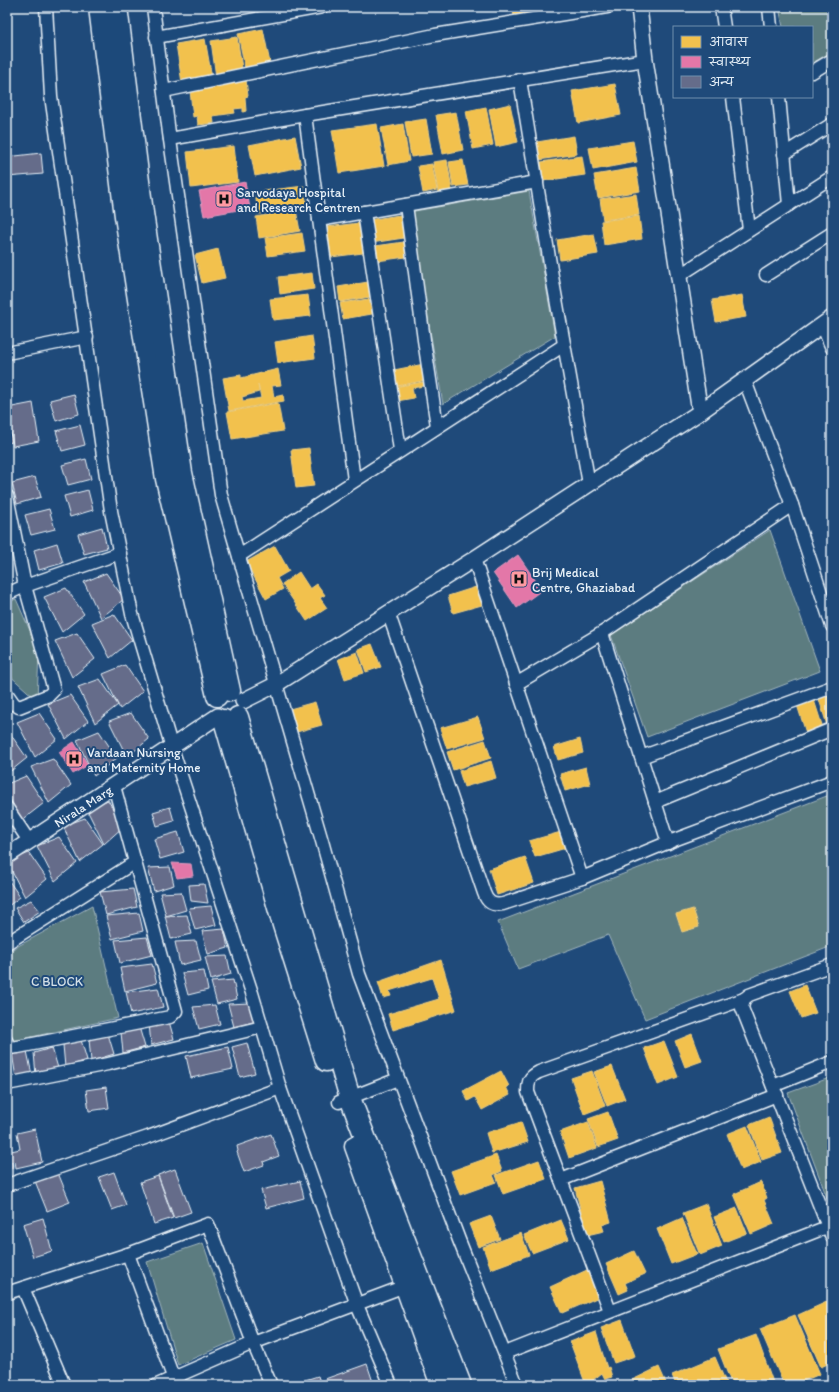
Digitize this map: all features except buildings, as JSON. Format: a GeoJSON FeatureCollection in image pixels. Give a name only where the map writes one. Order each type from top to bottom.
{"type":"FeatureCollection","features":[{"type":"Feature","properties":{"kind":"highway"},"geometry":{"type":"LineString","coordinates":[[99,7],[125,216],[166,479],[228,707],[283,925],[345,1100],[405,1286],[458,1383]]}},
{"type":"Feature","properties":{"kind":"highway"},"geometry":{"type":"LineString","coordinates":[[117,7],[145,221],[182,473],[228,707]]}},
{"type":"Feature","properties":{"kind":"highway"},"geometry":{"type":"LineString","coordinates":[[345,1100],[458,1383]]}},
{"type":"Feature","properties":{"kind":"street"},"geometry":{"type":"LineString","coordinates":[[46,7],[51,96],[88,337],[111,511],[132,614],[172,748],[262,1027],[280,1088],[357,1305],[391,1385]]}},
{"type":"Feature","properties":{"kind":"street"},"geometry":{"type":"LineString","coordinates":[[153,7],[170,139],[221,495],[322,841],[359,974],[459,1240],[517,1385]]}},
{"type":"Feature","properties":{"kind":"street"},"geometry":{"type":"LineString","coordinates":[[156,37],[292,9],[322,7]]}},
{"type":"Feature","properties":{"kind":"street"},"geometry":{"type":"LineString","coordinates":[[164,91],[435,35],[607,7]]}},
{"type":"Feature","properties":{"kind":"street"},"geometry":{"type":"LineString","coordinates":[[639,7],[645,60],[680,274],[700,412]]}},
{"type":"Feature","properties":{"kind":"street"},"geometry":{"type":"LineString","coordinates":[[721,7],[724,26]]}},
{"type":"Feature","properties":{"kind":"street"},"geometry":{"type":"LineString","coordinates":[[769,7],[771,26]]}},
{"type":"Feature","properties":{"kind":"street"},"geometry":{"type":"LineString","coordinates":[[170,139],[305,115],[645,60]]}},
{"type":"Feature","properties":{"kind":"street"},"geometry":{"type":"LineString","coordinates":[[813,71],[832,60]]}},
{"type":"Feature","properties":{"kind":"street"},"geometry":{"type":"LineString","coordinates":[[520,80],[536,182],[589,484]]}},
{"type":"Feature","properties":{"kind":"street"},"geometry":{"type":"LineString","coordinates":[[733,98],[749,230]]}},
{"type":"Feature","properties":{"kind":"street"},"geometry":{"type":"LineString","coordinates":[[778,98],[789,204]]}},
{"type":"Feature","properties":{"kind":"street"},"geometry":{"type":"LineString","coordinates":[[305,115],[354,480]]}},
{"type":"Feature","properties":{"kind":"street"},"geometry":{"type":"LineString","coordinates":[[784,154],[832,124]]}},
{"type":"Feature","properties":{"kind":"street"},"geometry":{"type":"LineString","coordinates":[[680,274],[832,177]]}},
{"type":"Feature","properties":{"kind":"street"},"geometry":{"type":"LineString","coordinates":[[319,220],[536,182]]}},
{"type":"Feature","properties":{"kind":"street"},"geometry":{"type":"LineString","coordinates":[[406,205],[437,426]]}},
{"type":"Feature","properties":{"kind":"street"},"geometry":{"type":"LineString","coordinates":[[364,212],[400,450]]}},
{"type":"Feature","properties":{"kind":"street"},"geometry":{"type":"LineString","coordinates":[[766,275],[832,233]]}},
{"type":"Feature","properties":{"kind":"street"},"geometry":{"type":"LineString","coordinates":[[827,322],[832,348]]}},
{"type":"Feature","properties":{"kind":"street","name":"Nirala Marg"},"geometry":{"type":"LineString","coordinates":[[7,856],[172,748],[228,707],[276,684],[474,559],[700,412],[827,322]]}},
{"type":"Feature","properties":{"kind":"street"},"geometry":{"type":"LineString","coordinates":[[7,353],[88,337]]}},
{"type":"Feature","properties":{"kind":"street"},"geometry":{"type":"LineString","coordinates":[[239,556],[400,450],[564,345]]}},
{"type":"Feature","properties":{"kind":"street"},"geometry":{"type":"LineString","coordinates":[[745,381],[792,505],[832,626]]}},
{"type":"Feature","properties":{"kind":"street"},"geometry":{"type":"LineString","coordinates":[[7,496],[9,514],[25,586],[54,690],[49,695],[19,706],[14,704],[7,694]]}},
{"type":"Feature","properties":{"kind":"street"},"geometry":{"type":"LineString","coordinates":[[516,684],[602,633],[792,505]]}},
{"type":"Feature","properties":{"kind":"street"},"geometry":{"type":"LineString","coordinates":[[7,594],[25,586],[120,552]]}},
{"type":"Feature","properties":{"kind":"street"},"geometry":{"type":"LineString","coordinates":[[474,559],[582,878]]}},
{"type":"Feature","properties":{"kind":"street"},"geometry":{"type":"LineString","coordinates":[[388,612],[486,901],[498,905],[582,878],[668,843],[832,781]]}},
{"type":"Feature","properties":{"kind":"street"},"geometry":{"type":"LineString","coordinates":[[602,633],[668,843]]}},
{"type":"Feature","properties":{"kind":"street"},"geometry":{"type":"LineString","coordinates":[[641,757],[832,687]]}},
{"type":"Feature","properties":{"kind":"street"},"geometry":{"type":"LineString","coordinates":[[655,802],[832,729]]}},
{"type":"Feature","properties":{"kind":"street"},"geometry":{"type":"LineString","coordinates":[[7,1042],[9,1048],[18,1047],[170,1017],[176,1011],[176,1006],[114,786]]}},
{"type":"Feature","properties":{"kind":"street"},"geometry":{"type":"LineString","coordinates":[[7,808],[29,841]]}},
{"type":"Feature","properties":{"kind":"street"},"geometry":{"type":"LineString","coordinates":[[7,943],[135,862]]}},
{"type":"Feature","properties":{"kind":"street"},"geometry":{"type":"LineString","coordinates":[[610,1311],[528,1092],[528,1083],[531,1076],[744,999],[749,995],[832,965]]}},
{"type":"Feature","properties":{"kind":"street"},"geometry":{"type":"LineString","coordinates":[[505,1353],[610,1311],[831,1229],[743,1013],[742,1004],[744,999]]}},
{"type":"Feature","properties":{"kind":"street"},"geometry":{"type":"LineString","coordinates":[[7,1084],[108,1064],[262,1027]]}},
{"type":"Feature","properties":{"kind":"street"},"geometry":{"type":"LineString","coordinates":[[561,1180],[775,1090],[832,1062]]}},
{"type":"Feature","properties":{"kind":"street"},"geometry":{"type":"LineString","coordinates":[[345,1100],[398,1078]]}},
{"type":"Feature","properties":{"kind":"street"},"geometry":{"type":"LineString","coordinates":[[7,1185],[148,1137],[280,1088]]}},
{"type":"Feature","properties":{"kind":"street"},"geometry":{"type":"LineString","coordinates":[[7,1293],[128,1254],[208,1224],[252,1343],[271,1385]]}},
{"type":"Feature","properties":{"kind":"street"},"geometry":{"type":"LineString","coordinates":[[128,1254],[175,1382]]}},
{"type":"Feature","properties":{"kind":"street"},"geometry":{"type":"LineString","coordinates":[[157,1385],[175,1382],[252,1343],[405,1286]]}},
{"type":"Feature","properties":{"kind":"street"},"geometry":{"type":"LineString","coordinates":[[23,1288],[64,1385]]}},
{"type":"Feature","properties":{"kind":"green space"},"geometry":{"type":"Polygon","coordinates":[[[779,7],[832,7],[832,52],[813,62],[813,26],[783,26],[779,7]]]}},
{"type":"Feature","properties":{"kind":"green space"},"geometry":{"type":"Polygon","coordinates":[[[529,191],[555,336],[443,404],[409,212],[529,191]]]}},
{"type":"Feature","properties":{"kind":"green space"},"geometry":{"type":"Polygon","coordinates":[[[770,530],[820,671],[647,737],[611,635],[770,530]]]}},
{"type":"Feature","properties":{"kind":"green space"},"geometry":{"type":"Polygon","coordinates":[[[16,599],[39,651],[37,700],[7,673],[7,603],[16,599]]]}},
{"type":"Feature","properties":{"kind":"green space"},"geometry":{"type":"Polygon","coordinates":[[[832,794],[832,946],[645,1019],[608,935],[518,969],[498,922],[832,794]]]}},
{"type":"Feature","properties":{"kind":"green space","name":"C BLOCK"},"geometry":{"type":"Polygon","coordinates":[[[92,906],[118,1018],[13,1041],[7,1012],[7,952],[92,906]]]}},
{"type":"Feature","properties":{"kind":"green space"},"geometry":{"type":"Polygon","coordinates":[[[832,1077],[832,1202],[829,1203],[788,1093],[832,1077]]]}},
{"type":"Feature","properties":{"kind":"green space"},"geometry":{"type":"Polygon","coordinates":[[[203,1243],[236,1340],[178,1365],[147,1262],[203,1243]]]}},
{"type":"Feature","properties":{"kind":"place","name":"Sarvodaya Hospital and Research Centren"},"geometry":{"type":"Point","coordinates":[224,199]}},
{"type":"Feature","properties":{"kind":"place","name":"Brij Medical Centre, Ghaziabad"},"geometry":{"type":"Point","coordinates":[519,579]}},
{"type":"Feature","properties":{"kind":"place","name":"Vardaan Nursing and Maternity Home"},"geometry":{"type":"Point","coordinates":[74,759]}}]}
